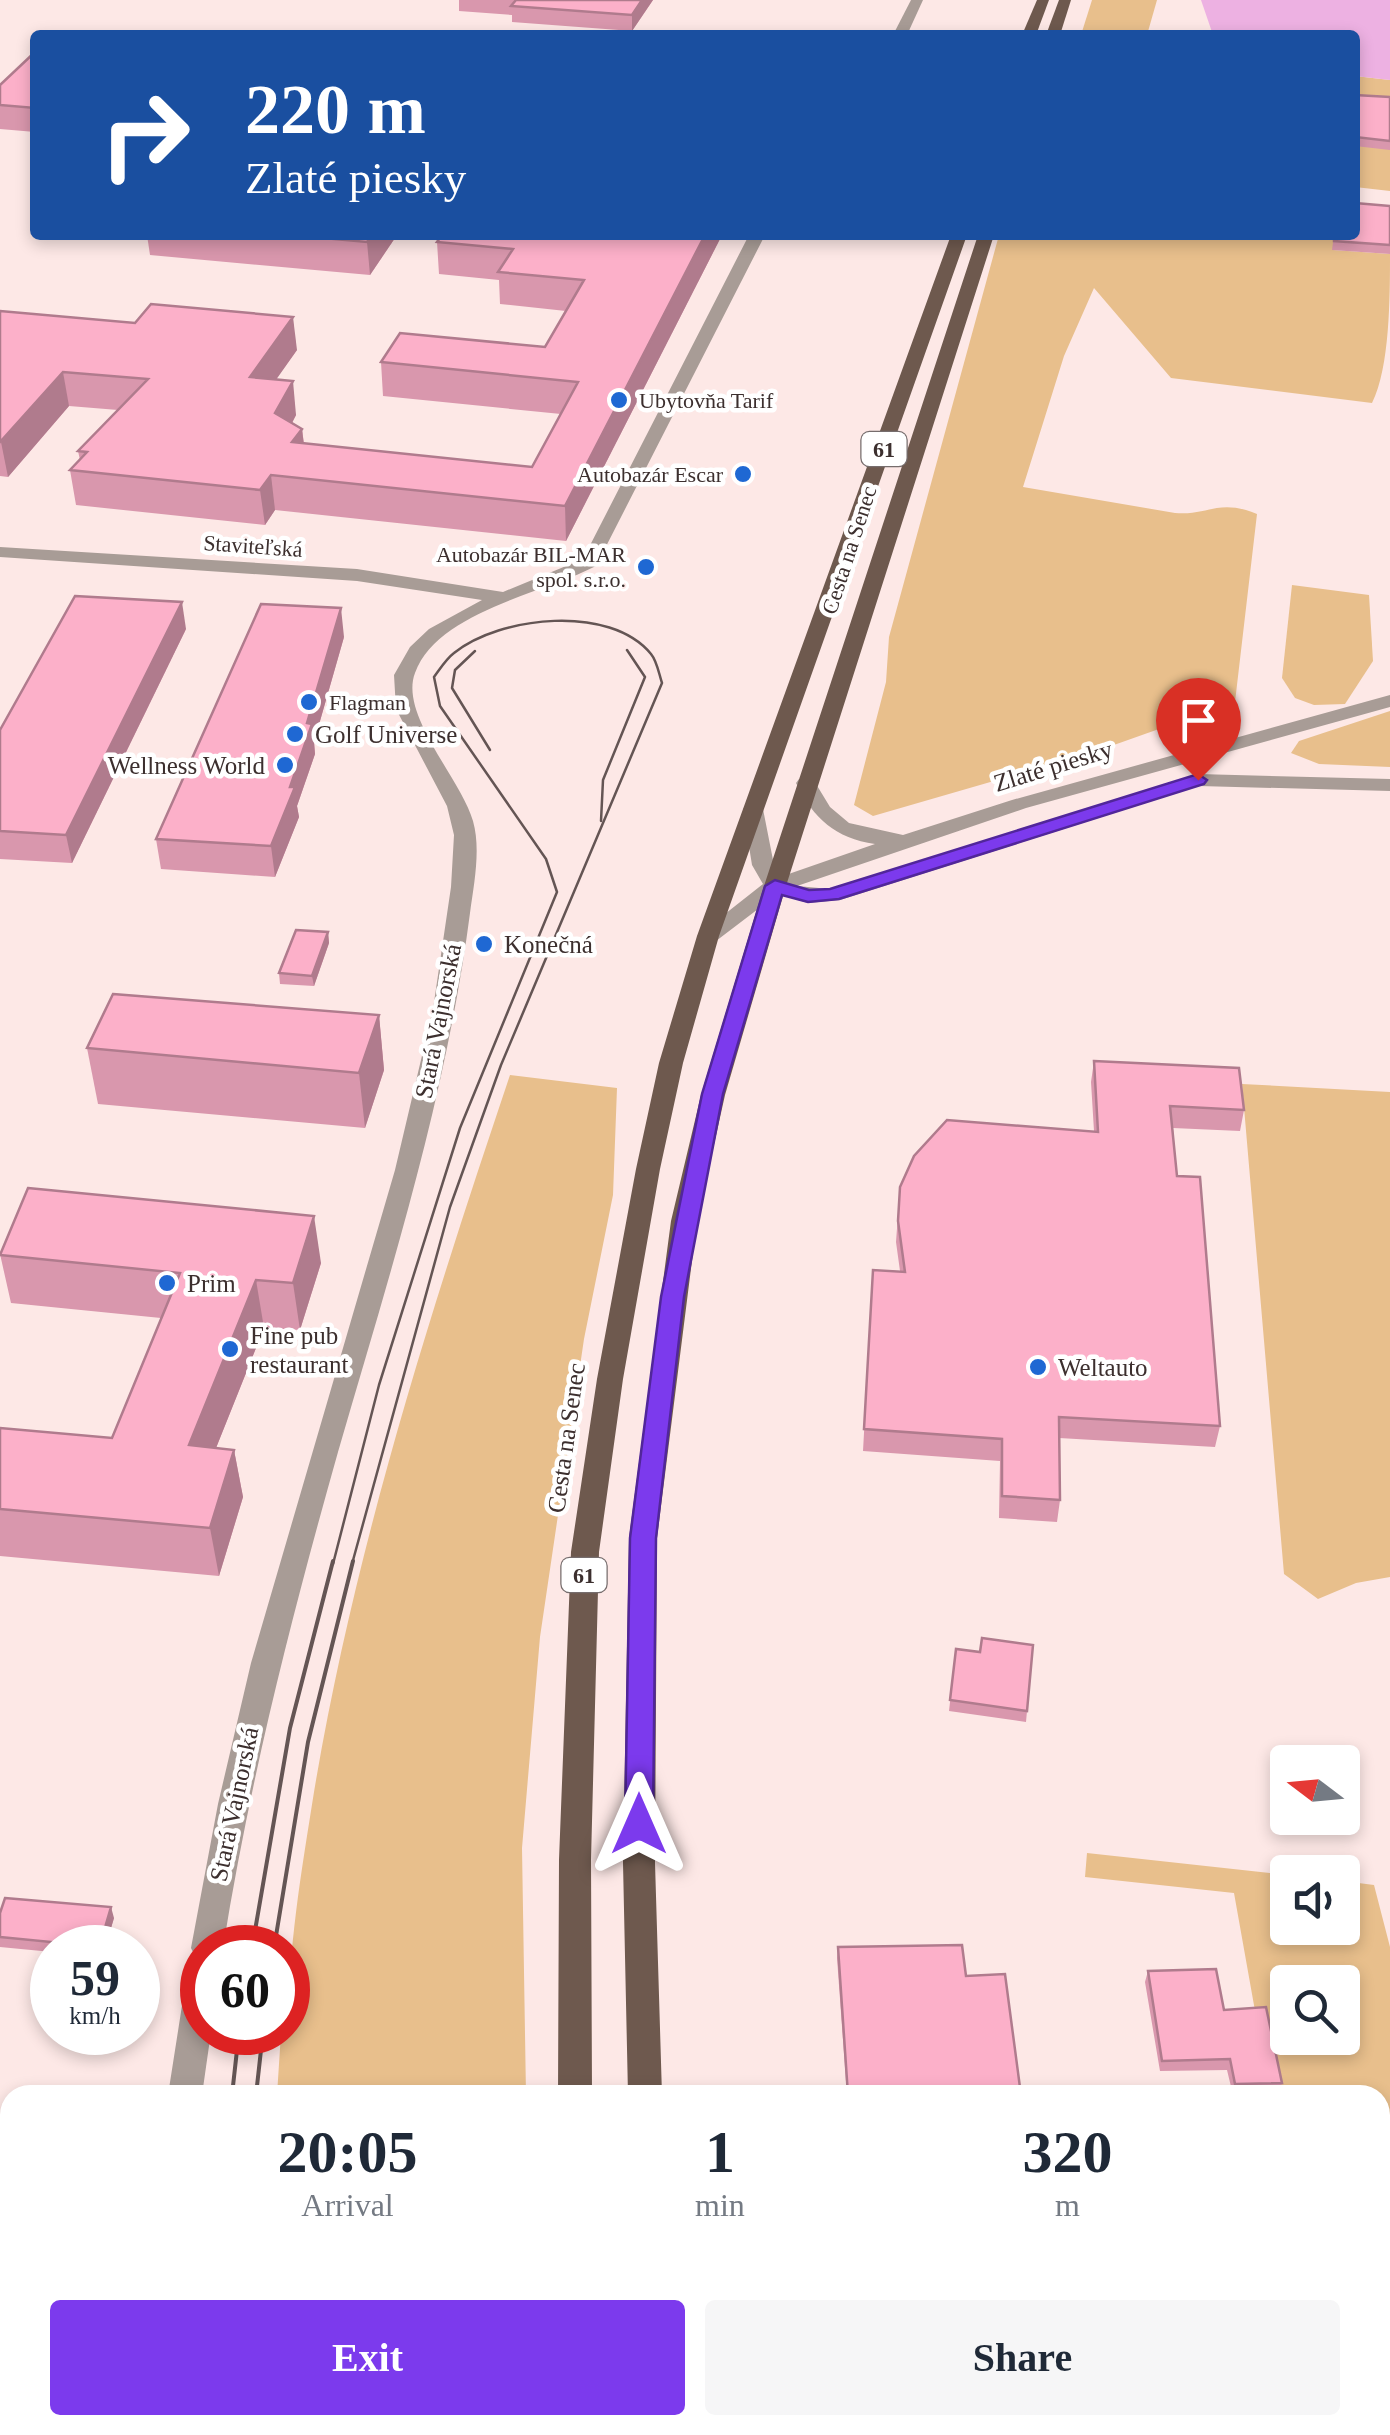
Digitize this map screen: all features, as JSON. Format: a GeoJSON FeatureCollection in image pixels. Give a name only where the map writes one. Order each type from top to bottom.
{"type":"FeatureCollection","features":[{"type":"Feature","properties":{"kind":"main road"},"geometry":{"type":"LineString","coordinates":[[1031,30],[1043,0]]}},
{"type":"Feature","properties":{"kind":"main road"},"geometry":{"type":"LineString","coordinates":[[1055,30],[1065,0]]}},
{"type":"Feature","properties":{"kind":"main road","name":"Cesta na Senec"},"geometry":{"type":"LineString","coordinates":[[575,2085],[575,1860],[586,1552],[610,1379],[648,1169],[671,1062],[708,936],[957,240]]}},
{"type":"Feature","properties":{"kind":"main road","name":"Cesta na Senec"},"geometry":{"type":"LineString","coordinates":[[645,2085],[639,1708],[648,1482],[694,1175],[712,1094],[806,784],[984,240]]}},
{"type":"Feature","properties":{"kind":"street"},"geometry":{"type":"LineString","coordinates":[[903,30],[918,0]]}},
{"type":"Feature","properties":{"kind":"street","name":"Stará Vajnorská"},"geometry":{"type":"LineString","coordinates":[[211,1925],[254,1705],[410,1163],[453,956],[465,827],[453,792],[405,708],[400,692],[404,674],[434,634],[502,597],[558,581],[590,562],[754,240]]}},
{"type":"Feature","properties":{"kind":"street","name":"Staviteľská"},"geometry":{"type":"LineString","coordinates":[[0,552],[357,575],[502,597]]}},
{"type":"Feature","properties":{"kind":"street","name":"Zlaté piesky"},"geometry":{"type":"LineString","coordinates":[[708,936],[775,886],[908,840],[1207,749],[1390,700]]}},
{"type":"Feature","properties":{"kind":"street"},"geometry":{"type":"LineString","coordinates":[[753,809],[764,865],[775,886],[808,896],[832,895],[1198,780],[1390,784]]}},
{"type":"Feature","properties":{"kind":"street","name":"Zlaté piesky"},"geometry":{"type":"LineString","coordinates":[[806,784],[820,812],[839,826],[868,837],[908,840]]}},
{"type":"Feature","properties":{"kind":"street"},"geometry":{"type":"LineString","coordinates":[[187,2085],[192,2055]]}},
{"type":"Feature","properties":{"kind":"shaded area"},"geometry":{"type":"Polygon","coordinates":[[[1092,0],[1157,0],[1148,30],[1083,30],[1092,0]]]}},
{"type":"Feature","properties":{"kind":"shaded area"},"geometry":{"type":"Polygon","coordinates":[[[1201,0],[1390,0],[1390,80],[1360,77],[1360,30],[1211,30],[1201,0]]]}},
{"type":"Feature","properties":{"kind":"shaded area"},"geometry":{"type":"Polygon","coordinates":[[[1360,77],[1390,80],[1390,191],[1360,188],[1360,77]]]}},
{"type":"Feature","properties":{"kind":"shaded area"},"geometry":{"type":"Polygon","coordinates":[[[998,240],[1334,240],[1333,250],[1390,254],[1388,331],[1372,403],[1171,378],[1094,288],[1064,356],[1023,487],[1175,513],[1223,507],[1257,514],[1235,702],[1097,751],[873,816],[854,805],[886,682],[889,637],[998,240]]]}},
{"type":"Feature","properties":{"kind":"shaded area"},"geometry":{"type":"Polygon","coordinates":[[[1292,585],[1369,595],[1373,661],[1345,704],[1314,705],[1295,698],[1282,678],[1292,585]]]}},
{"type":"Feature","properties":{"kind":"shaded area"},"geometry":{"type":"Polygon","coordinates":[[[1390,711],[1390,767],[1319,764],[1291,753],[1299,741],[1390,711]]]}},
{"type":"Feature","properties":{"kind":"shaded area"},"geometry":{"type":"Polygon","coordinates":[[[510,1075],[617,1088],[613,1195],[584,1339],[540,1637],[522,1848],[526,2085],[278,2085],[280,2055],[310,2055],[310,1925],[295,1925],[304,1852],[351,1610],[424,1341],[510,1075]]]}},
{"type":"Feature","properties":{"kind":"shaded area"},"geometry":{"type":"Polygon","coordinates":[[[1242,1084],[1390,1092],[1390,1577],[1356,1583],[1318,1599],[1284,1574],[1242,1084]]]}},
{"type":"Feature","properties":{"kind":"shaded area"},"geometry":{"type":"Polygon","coordinates":[[[1087,1853],[1270,1873],[1270,1945],[1360,1945],[1360,1883],[1374,1885],[1390,1947],[1390,2085],[1268,2085],[1234,1893],[1085,1877],[1087,1853]]]}},
{"type":"Feature","properties":{"kind":"building"},"geometry":{"type":"Polygon","coordinates":[[[516,0],[642,0],[632,15],[511,6],[516,0]]]}},
{"type":"Feature","properties":{"kind":"building"},"geometry":{"type":"Polygon","coordinates":[[[30,57],[30,108],[0,105],[0,85],[30,57]]]}},
{"type":"Feature","properties":{"kind":"building"},"geometry":{"type":"Polygon","coordinates":[[[1360,95],[1390,97],[1390,141],[1360,138],[1360,95]]]}},
{"type":"Feature","properties":{"kind":"building"},"geometry":{"type":"Polygon","coordinates":[[[1360,203],[1390,206],[1390,245],[1334,241],[1360,240],[1360,203]]]}},
{"type":"Feature","properties":{"kind":"building"},"geometry":{"type":"Polygon","coordinates":[[[702,240],[565,506],[271,475],[260,490],[70,470],[87,452],[78,451],[148,379],[63,372],[0,442],[0,311],[135,323],[151,304],[293,317],[250,377],[293,381],[275,413],[302,429],[292,442],[532,467],[578,382],[381,362],[400,333],[545,347],[584,280],[498,272],[513,249],[437,242],[702,240]]]}},
{"type":"Feature","properties":{"kind":"building"},"geometry":{"type":"Polygon","coordinates":[[[75,596],[182,602],[66,835],[0,831],[0,730],[75,596]]]}},
{"type":"Feature","properties":{"kind":"building"},"geometry":{"type":"Polygon","coordinates":[[[261,604],[341,608],[307,723],[312,724],[290,787],[295,787],[271,846],[156,839],[261,604]]]}},
{"type":"Feature","properties":{"kind":"building"},"geometry":{"type":"Polygon","coordinates":[[[296,930],[328,932],[312,976],[279,973],[296,930]]]}},
{"type":"Feature","properties":{"kind":"building"},"geometry":{"type":"Polygon","coordinates":[[[113,994],[379,1015],[359,1073],[87,1048],[113,994]]]}},
{"type":"Feature","properties":{"kind":"building","name":"Weltauto"},"geometry":{"type":"Polygon","coordinates":[[[1094,1061],[1239,1068],[1244,1110],[1170,1106],[1177,1176],[1200,1177],[1220,1426],[1059,1417],[1060,1500],[1002,1496],[1002,1439],[864,1429],[873,1270],[905,1272],[898,1221],[900,1187],[914,1156],[947,1120],[1098,1132],[1094,1061]]]}},
{"type":"Feature","properties":{"kind":"building"},"geometry":{"type":"Polygon","coordinates":[[[28,1188],[314,1216],[293,1283],[256,1280],[189,1445],[234,1450],[210,1528],[0,1509],[0,1428],[112,1438],[180,1273],[0,1255],[28,1188]]]}},
{"type":"Feature","properties":{"kind":"building"},"geometry":{"type":"Polygon","coordinates":[[[982,1638],[1033,1645],[1027,1711],[950,1700],[956,1649],[980,1652],[982,1638]]]}},
{"type":"Feature","properties":{"kind":"building"},"geometry":{"type":"Polygon","coordinates":[[[5,1898],[111,1907],[106,1925],[30,1925],[30,1940],[0,1937],[0,1913],[5,1898]]]}},
{"type":"Feature","properties":{"kind":"building"},"geometry":{"type":"Polygon","coordinates":[[[962,1945],[966,1976],[1005,1974],[1020,2085],[847,2085],[838,1947],[962,1945]]]}},
{"type":"Feature","properties":{"kind":"building"},"geometry":{"type":"Polygon","coordinates":[[[1216,1969],[1224,2010],[1266,2007],[1270,2055],[1276,2055],[1282,2083],[1235,2084],[1230,2059],[1162,2061],[1148,1971],[1216,1969]]]}},
{"type":"Feature","properties":{"kind":"tram line"},"geometry":{"type":"LineString","coordinates":[[333,1564],[379,1385],[460,1128],[557,892],[546,859],[440,706],[434,677],[454,653],[498,631],[554,621],[609,628],[633,638],[651,654],[662,683],[501,1065],[450,1207],[352,1564]]}},
{"type":"Feature","properties":{"kind":"tram line"},"geometry":{"type":"LineString","coordinates":[[601,821],[603,780],[645,677],[627,650]]}},
{"type":"Feature","properties":{"kind":"tram line"},"geometry":{"type":"LineString","coordinates":[[475,651],[455,670],[452,688],[490,750]]}},
{"type":"Feature","properties":{"kind":"tram line"},"geometry":{"type":"LineString","coordinates":[[256,1925],[290,1728],[333,1561]]}},
{"type":"Feature","properties":{"kind":"tram line"},"geometry":{"type":"LineString","coordinates":[[278,1925],[308,1742],[353,1561]]}},
{"type":"Feature","properties":{"kind":"tram line"},"geometry":{"type":"LineString","coordinates":[[233,2085],[236,2055]]}},
{"type":"Feature","properties":{"kind":"tram line"},"geometry":{"type":"LineString","coordinates":[[257,2085],[260,2055]]}},
{"type":"Feature","properties":{"kind":"place","name":"Ubytovňa Tarif"},"geometry":{"type":"Point","coordinates":[619,400]}},
{"type":"Feature","properties":{"kind":"place","name":"Autobazár Escar"},"geometry":{"type":"Point","coordinates":[743,474]}},
{"type":"Feature","properties":{"kind":"place","name":"Autobazár BIL-MAR spol. s.r.o."},"geometry":{"type":"Point","coordinates":[646,567]}},
{"type":"Feature","properties":{"kind":"place","name":"Flagman"},"geometry":{"type":"Point","coordinates":[309,702]}},
{"type":"Feature","properties":{"kind":"place","name":"Golf Universe"},"geometry":{"type":"Point","coordinates":[295,734]}},
{"type":"Feature","properties":{"kind":"place","name":"Wellness World"},"geometry":{"type":"Point","coordinates":[285,765]}},
{"type":"Feature","properties":{"kind":"place","name":"Konečná"},"geometry":{"type":"Point","coordinates":[484,944]}},
{"type":"Feature","properties":{"kind":"place","name":"Prim"},"geometry":{"type":"Point","coordinates":[167,1283]}},
{"type":"Feature","properties":{"kind":"place","name":"Fine pub restaurant"},"geometry":{"type":"Point","coordinates":[230,1349]}},
{"type":"Feature","properties":{"kind":"place","name":"Weltauto"},"geometry":{"type":"Point","coordinates":[1038,1367]}},
{"type":"Feature","properties":{"kind":"route"},"geometry":{"type":"LineString","coordinates":[[639,1824],[643,1538],[684,1221],[712,1094],[775,886],[808,896],[832,895],[1198,780]]}}]}
